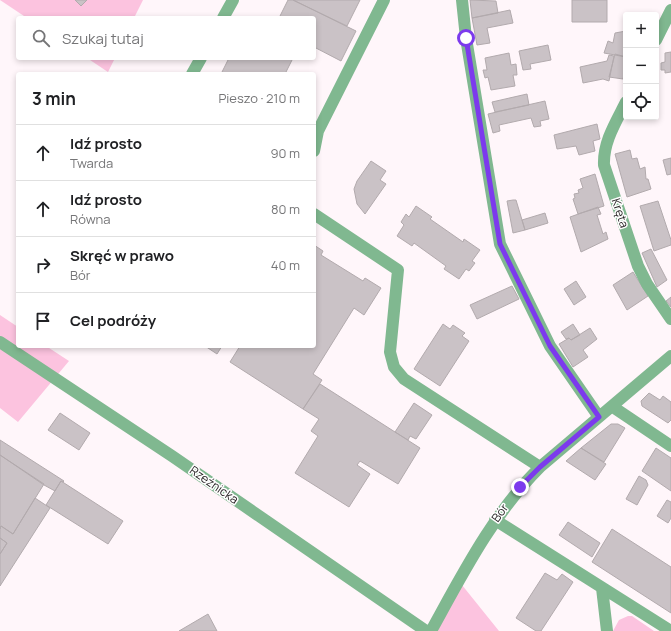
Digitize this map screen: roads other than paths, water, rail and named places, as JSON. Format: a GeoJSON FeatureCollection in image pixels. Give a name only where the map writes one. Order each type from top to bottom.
{"type":"FeatureCollection","features":[{"type":"Feature","properties":{"kind":"street"},"geometry":{"type":"LineString","coordinates":[[224,16],[233,0]]}},
{"type":"Feature","properties":{"kind":"street"},"geometry":{"type":"LineString","coordinates":[[316,141],[318,131],[384,0]]}},
{"type":"Feature","properties":{"kind":"street"},"geometry":{"type":"LineString","coordinates":[[462,0],[466,38],[500,244],[550,346],[599,417]]}},
{"type":"Feature","properties":{"kind":"street"},"geometry":{"type":"LineString","coordinates":[[659,34],[671,10]]}},
{"type":"Feature","properties":{"kind":"street"},"geometry":{"type":"LineString","coordinates":[[193,72],[199,60]]}},
{"type":"Feature","properties":{"kind":"street","name":"Kręta"},"geometry":{"type":"LineString","coordinates":[[623,108],[607,142],[604,154],[604,165],[638,266],[647,284],[671,319]]}},
{"type":"Feature","properties":{"kind":"street"},"geometry":{"type":"LineString","coordinates":[[316,214],[398,270],[390,352],[394,367],[404,378],[540,467]]}},
{"type":"Feature","properties":{"kind":"street","name":"Rzeźnicka"},"geometry":{"type":"LineString","coordinates":[[0,342],[172,456],[426,631]]}},
{"type":"Feature","properties":{"kind":"street","name":"Bór"},"geometry":{"type":"LineString","coordinates":[[431,631],[482,540],[520,487],[540,467],[613,407],[671,356]]}},
{"type":"Feature","properties":{"kind":"street"},"geometry":{"type":"LineString","coordinates":[[613,407],[671,446]]}},
{"type":"Feature","properties":{"kind":"street"},"geometry":{"type":"LineString","coordinates":[[495,520],[670,631]]}},
{"type":"Feature","properties":{"kind":"street"},"geometry":{"type":"LineString","coordinates":[[602,588],[607,631]]}}]}
